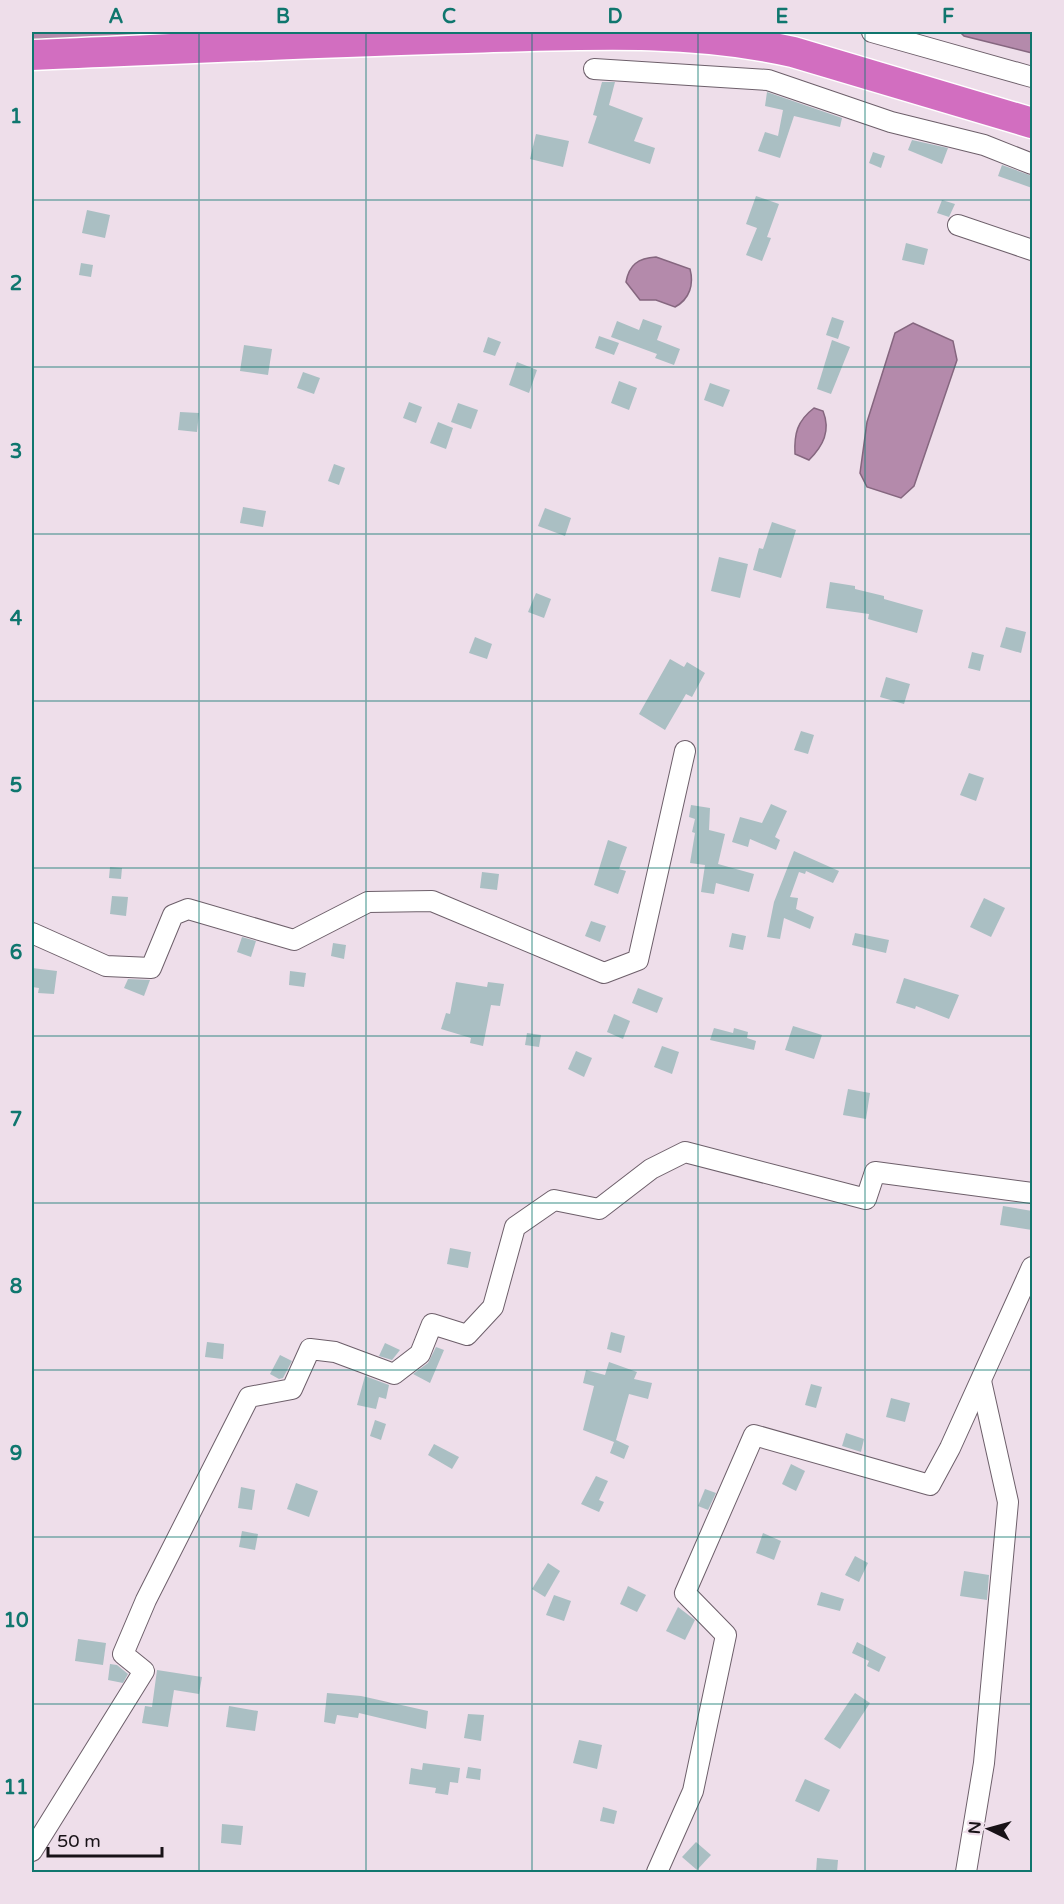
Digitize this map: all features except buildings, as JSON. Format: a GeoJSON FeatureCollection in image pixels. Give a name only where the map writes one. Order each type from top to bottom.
{"type":"FeatureCollection","features":[{"type":"Feature","properties":{"kind":"highway"},"geometry":{"type":"LineString","coordinates":[[32,55],[473,38],[684,35],[756,44],[793,52],[1032,123]]}},
{"type":"Feature","properties":{"kind":"street"},"geometry":{"type":"LineString","coordinates":[[872,32],[1032,77]]}},
{"type":"Feature","properties":{"kind":"street"},"geometry":{"type":"LineString","coordinates":[[594,69],[768,80],[891,122],[984,145],[1032,164]]}},
{"type":"Feature","properties":{"kind":"street"},"geometry":{"type":"LineString","coordinates":[[958,225],[1032,249]]}},
{"type":"Feature","properties":{"kind":"street"},"geometry":{"type":"LineString","coordinates":[[32,933],[106,966],[151,968],[172,915],[188,909],[294,940],[368,902],[432,901],[604,974],[638,960],[685,750]]}},
{"type":"Feature","properties":{"kind":"street"},"geometry":{"type":"LineString","coordinates":[[32,1851],[144,1671],[123,1654],[146,1600],[249,1397],[292,1389],[310,1349],[335,1352],[394,1374],[420,1354],[432,1324],[467,1335],[493,1307],[515,1227],[554,1200],[599,1209],[651,1169],[685,1152],[866,1199],[875,1172],[1032,1193]]}},
{"type":"Feature","properties":{"kind":"street"},"geometry":{"type":"LineString","coordinates":[[657,1872],[693,1791],[726,1635],[685,1593],[754,1435],[930,1485],[981,1381],[1032,1267]]}},
{"type":"Feature","properties":{"kind":"street"},"geometry":{"type":"LineString","coordinates":[[966,1872],[984,1763],[1008,1502],[981,1381]]}},
{"type":"Feature","properties":{"kind":"shaded area"},"geometry":{"type":"Polygon","coordinates":[[[32,32],[318,32],[32,39],[32,32]]]}},
{"type":"Feature","properties":{"kind":"shaded area"},"geometry":{"type":"Polygon","coordinates":[[[960,32],[1032,32],[1032,53],[964,36],[960,32]]]}},
{"type":"Feature","properties":{"kind":"shaded area"},"geometry":{"type":"Polygon","coordinates":[[[656,257],[690,269],[690,291],[675,307],[656,300],[640,300],[626,282],[629,271],[635,264],[644,259],[656,257]]]}},
{"type":"Feature","properties":{"kind":"shaded area"},"geometry":{"type":"Polygon","coordinates":[[[913,323],[953,341],[957,360],[914,486],[901,498],[867,487],[860,473],[867,422],[895,333],[913,323]]]}},
{"type":"Feature","properties":{"kind":"shaded area"},"geometry":{"type":"Polygon","coordinates":[[[814,408],[823,411],[826,432],[822,444],[809,460],[795,454],[795,440],[800,423],[814,408]]]}}]}
